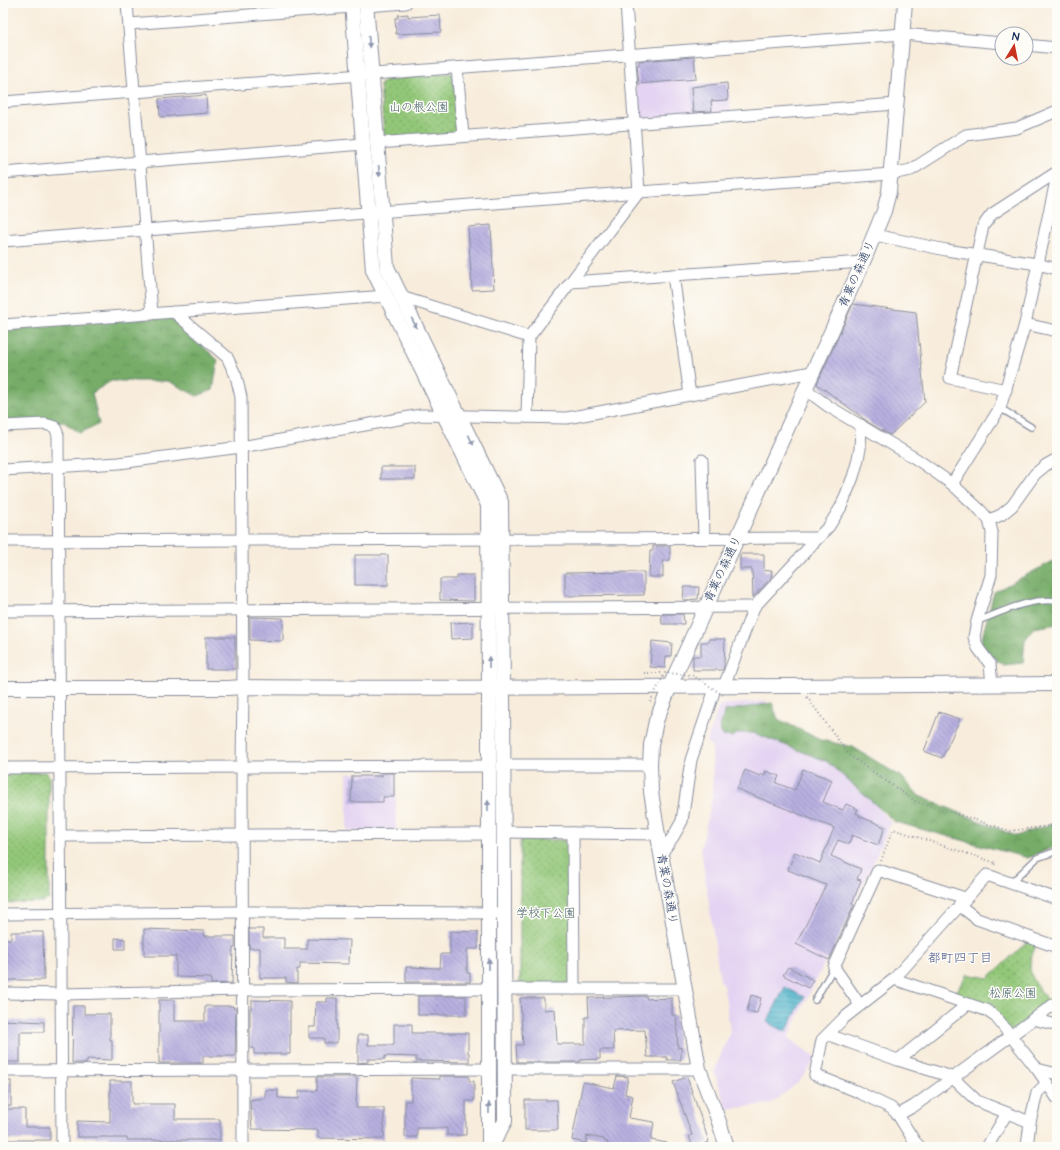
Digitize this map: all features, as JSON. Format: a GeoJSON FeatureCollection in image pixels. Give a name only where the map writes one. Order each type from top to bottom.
{"type":"FeatureCollection","features":[{"type":"Feature","properties":{"kind":"street"},"geometry":{"type":"LineString","coordinates":[[127,3],[152,314]]}},
{"type":"Feature","properties":{"kind":"street"},"geometry":{"type":"LineString","coordinates":[[129,24],[359,5],[406,3]]}},
{"type":"Feature","properties":{"kind":"street"},"geometry":{"type":"LineString","coordinates":[[527,417],[529,337],[639,192],[626,3]]}},
{"type":"Feature","properties":{"kind":"street","name":"青葉の森通り"},"geometry":{"type":"LineString","coordinates":[[727,1147],[699,1069],[651,792],[651,745],[656,721],[670,686],[812,372],[864,262],[884,211],[889,192],[891,174],[905,3]]}},
{"type":"Feature","properties":{"kind":"street"},"geometry":{"type":"LineString","coordinates":[[359,5],[375,212],[373,270],[488,506],[494,539],[495,608],[489,688],[488,766],[490,1147]]}},
{"type":"Feature","properties":{"kind":"street"},"geometry":{"type":"LineString","coordinates":[[3,102],[903,34],[994,42]]}},
{"type":"Feature","properties":{"kind":"street"},"geometry":{"type":"LineString","coordinates":[[1034,46],[1057,48]]}},
{"type":"Feature","properties":{"kind":"street"},"geometry":{"type":"LineString","coordinates":[[457,68],[463,136]]}},
{"type":"Feature","properties":{"kind":"street"},"geometry":{"type":"LineString","coordinates":[[3,173],[463,136],[896,104]]}},
{"type":"Feature","properties":{"kind":"street"},"geometry":{"type":"LineString","coordinates":[[3,241],[891,174],[911,170],[966,135],[1017,128],[1057,111]]}},
{"type":"Feature","properties":{"kind":"street"},"geometry":{"type":"LineString","coordinates":[[1006,390],[950,378],[983,226],[992,214],[1057,172]]}},
{"type":"Feature","properties":{"kind":"street"},"geometry":{"type":"LineString","coordinates":[[952,484],[1000,408],[1024,324],[1037,264],[1054,209],[1057,176]]}},
{"type":"Feature","properties":{"kind":"street"},"geometry":{"type":"LineString","coordinates":[[375,212],[387,267],[501,502],[494,539]]}},
{"type":"Feature","properties":{"kind":"street"},"geometry":{"type":"LineString","coordinates":[[875,235],[976,256],[1037,264],[1057,269]]}},
{"type":"Feature","properties":{"kind":"street"},"geometry":{"type":"LineString","coordinates":[[571,282],[864,262]]}},
{"type":"Feature","properties":{"kind":"street"},"geometry":{"type":"LineString","coordinates":[[673,275],[690,395]]}},
{"type":"Feature","properties":{"kind":"street"},"geometry":{"type":"LineString","coordinates":[[3,325],[386,296]]}},
{"type":"Feature","properties":{"kind":"street"},"geometry":{"type":"LineString","coordinates":[[401,297],[529,337]]}},
{"type":"Feature","properties":{"kind":"street"},"geometry":{"type":"LineString","coordinates":[[174,312],[227,356],[236,376],[241,397],[243,687],[243,1147]]}},
{"type":"Feature","properties":{"kind":"street"},"geometry":{"type":"LineString","coordinates":[[1024,324],[1057,331]]}},
{"type":"Feature","properties":{"kind":"street"},"geometry":{"type":"LineString","coordinates":[[3,470],[119,463],[241,448],[421,415],[567,418],[812,372]]}},
{"type":"Feature","properties":{"kind":"street"},"geometry":{"type":"LineString","coordinates":[[805,389],[828,406],[918,460],[952,484],[989,520],[992,532],[991,575],[977,621],[974,638],[978,648],[990,664],[992,684]]}},
{"type":"Feature","properties":{"kind":"street"},"geometry":{"type":"LineString","coordinates":[[3,426],[45,424],[54,426],[58,435],[62,1147]]}},
{"type":"Feature","properties":{"kind":"street"},"geometry":{"type":"LineString","coordinates":[[661,854],[682,821],[691,760],[754,607],[829,526],[841,507],[854,477],[860,449],[861,425]]}},
{"type":"Feature","properties":{"kind":"street"},"geometry":{"type":"LineString","coordinates":[[989,520],[1001,515],[1012,506],[1035,474],[1046,465],[1057,459]]}},
{"type":"Feature","properties":{"kind":"street"},"geometry":{"type":"LineString","coordinates":[[702,460],[704,538]]}},
{"type":"Feature","properties":{"kind":"street"},"geometry":{"type":"LineString","coordinates":[[3,541],[818,538]]}},
{"type":"Feature","properties":{"kind":"street"},"geometry":{"type":"LineString","coordinates":[[3,611],[754,607]]}},
{"type":"Feature","properties":{"kind":"street"},"geometry":{"type":"LineString","coordinates":[[490,1147],[505,1121],[504,688],[495,608]]}},
{"type":"Feature","properties":{"kind":"street"},"geometry":{"type":"LineString","coordinates":[[3,688],[504,688],[670,686],[721,689],[802,685],[1057,684]]}},
{"type":"Feature","properties":{"kind":"street"},"geometry":{"type":"LineString","coordinates":[[504,765],[650,765]]}},
{"type":"Feature","properties":{"kind":"street"},"geometry":{"type":"LineString","coordinates":[[3,768],[488,766]]}},
{"type":"Feature","properties":{"kind":"street"},"geometry":{"type":"LineString","coordinates":[[504,832],[658,834]]}},
{"type":"Feature","properties":{"kind":"street"},"geometry":{"type":"LineString","coordinates":[[573,833],[574,989]]}},
{"type":"Feature","properties":{"kind":"street"},"geometry":{"type":"LineString","coordinates":[[60,836],[488,834]]}},
{"type":"Feature","properties":{"kind":"street"},"geometry":{"type":"LineString","coordinates":[[860,1006],[834,967],[878,870],[962,901],[977,919],[1057,947]]}},
{"type":"Feature","properties":{"kind":"street"},"geometry":{"type":"LineString","coordinates":[[920,1147],[915,1142],[898,1115],[891,1108],[856,1091],[815,1075],[822,1040],[829,1035],[844,1018],[894,979],[962,901],[987,875],[1057,899]]}},
{"type":"Feature","properties":{"kind":"street"},"geometry":{"type":"LineString","coordinates":[[3,914],[242,912],[504,913]]}},
{"type":"Feature","properties":{"kind":"street"},"geometry":{"type":"LineString","coordinates":[[894,979],[986,1010],[996,1016],[1037,1069],[1057,1098]]}},
{"type":"Feature","properties":{"kind":"street"},"geometry":{"type":"LineString","coordinates":[[3,993],[61,994],[243,990],[489,989]]}},
{"type":"Feature","properties":{"kind":"street"},"geometry":{"type":"LineString","coordinates":[[504,989],[684,989]]}},
{"type":"Feature","properties":{"kind":"street"},"geometry":{"type":"LineString","coordinates":[[898,1115],[914,1106],[1057,1002]]}},
{"type":"Feature","properties":{"kind":"street"},"geometry":{"type":"LineString","coordinates":[[898,1060],[968,1004]]}},
{"type":"Feature","properties":{"kind":"street"},"geometry":{"type":"LineString","coordinates":[[1033,1019],[1057,1025]]}},
{"type":"Feature","properties":{"kind":"street"},"geometry":{"type":"LineString","coordinates":[[829,1035],[898,1060],[952,1077],[976,1101],[1030,1122]]}},
{"type":"Feature","properties":{"kind":"street"},"geometry":{"type":"LineString","coordinates":[[3,1072],[489,1069]]}},
{"type":"Feature","properties":{"kind":"street"},"geometry":{"type":"LineString","coordinates":[[505,1069],[699,1069]]}},
{"type":"Feature","properties":{"kind":"street"},"geometry":{"type":"LineString","coordinates":[[1037,1069],[1057,1074]]}},
{"type":"Feature","properties":{"kind":"street"},"geometry":{"type":"LineString","coordinates":[[1027,1147],[1030,1122],[1037,1093],[1047,1083]]}},
{"type":"Feature","properties":{"kind":"street"},"geometry":{"type":"LineString","coordinates":[[987,1147],[1007,1113]]}},
{"type":"Feature","properties":{"kind":"lane"},"geometry":{"type":"LineString","coordinates":[[1000,408],[1031,427]]}},
{"type":"Feature","properties":{"kind":"lane"},"geometry":{"type":"LineString","coordinates":[[977,621],[1027,602],[1045,600],[1057,601]]}},
{"type":"Feature","properties":{"kind":"lane"},"geometry":{"type":"LineString","coordinates":[[1011,883],[1037,858],[1057,851]]}},
{"type":"Feature","properties":{"kind":"lane"},"geometry":{"type":"LineString","coordinates":[[815,1000],[834,967]]}},
{"type":"Feature","properties":{"kind":"path"},"geometry":{"type":"LineString","coordinates":[[644,673],[692,675],[721,689]]}},
{"type":"Feature","properties":{"kind":"path"},"geometry":{"type":"LineString","coordinates":[[650,702],[665,673]]}},
{"type":"Feature","properties":{"kind":"path"},"geometry":{"type":"LineString","coordinates":[[802,685],[806,695],[825,724],[849,755],[915,801],[1010,831],[1057,825]]}},
{"type":"Feature","properties":{"kind":"path"},"geometry":{"type":"LineString","coordinates":[[878,870],[893,829],[996,863],[987,875]]}},
{"type":"Feature","properties":{"kind":"shaded area"},"geometry":{"type":"Polygon","coordinates":[[[694,56],[697,84],[728,82],[731,113],[644,119],[638,114],[634,66],[639,60],[694,56]]]}},
{"type":"Feature","properties":{"kind":"shaded area"},"geometry":{"type":"Polygon","coordinates":[[[767,701],[773,733],[845,770],[891,823],[870,870],[788,1038],[817,1058],[798,1083],[770,1104],[727,1109],[714,1072],[730,1032],[724,988],[720,980],[701,848],[713,794],[712,748],[707,742],[719,705],[767,701]]]}},
{"type":"Feature","properties":{"kind":"shaded area"},"geometry":{"type":"Polygon","coordinates":[[[347,773],[396,773],[396,831],[347,831],[347,773]]]}},
{"type":"Feature","properties":{"kind":"green space","name":"山の根公園"},"geometry":{"type":"Polygon","coordinates":[[[452,73],[460,131],[457,134],[391,139],[384,134],[380,85],[384,80],[452,73]]]}},
{"type":"Feature","properties":{"kind":"green space"},"geometry":{"type":"Polygon","coordinates":[[[170,317],[218,360],[213,390],[197,396],[168,381],[111,381],[92,393],[99,424],[80,433],[64,422],[3,422],[3,332],[32,327],[170,317]]]}},
{"type":"Feature","properties":{"kind":"green space"},"geometry":{"type":"Polygon","coordinates":[[[1057,559],[1057,624],[1034,628],[1025,640],[1023,663],[1004,665],[988,654],[981,642],[994,592],[1057,559]]]}},
{"type":"Feature","properties":{"kind":"green space"},"geometry":{"type":"Polygon","coordinates":[[[772,703],[778,719],[821,740],[853,747],[903,778],[919,796],[1016,836],[1057,822],[1057,846],[1028,858],[895,822],[826,761],[754,733],[738,733],[733,737],[723,736],[719,728],[725,711],[772,703]]]}},
{"type":"Feature","properties":{"kind":"green space"},"geometry":{"type":"Polygon","coordinates":[[[45,772],[49,776],[49,899],[42,902],[3,903],[3,773],[45,772]]]}},
{"type":"Feature","properties":{"kind":"green space","name":"学校下公園"},"geometry":{"type":"Polygon","coordinates":[[[520,840],[565,840],[572,847],[572,979],[565,987],[520,986],[520,840]]]}},
{"type":"Feature","properties":{"kind":"green space","name":"松原公園"},"geometry":{"type":"Polygon","coordinates":[[[1028,941],[1037,944],[1030,962],[1030,969],[1035,982],[1049,1004],[1014,1030],[1009,1030],[954,995],[967,974],[988,978],[1028,941]]]}},
{"type":"Feature","properties":{"kind":"water"},"geometry":{"type":"Polygon","coordinates":[[[785,987],[804,997],[786,1032],[767,1022],[785,987]]]}},
{"type":"Feature","properties":{"kind":"building"},"geometry":{"type":"Polygon","coordinates":[[[408,14],[408,17],[440,15],[441,32],[396,34],[395,18],[398,18],[398,15],[408,14]]]}},
{"type":"Feature","properties":{"kind":"building"},"geometry":{"type":"Polygon","coordinates":[[[694,57],[696,79],[639,84],[637,65],[639,65],[639,61],[694,57]]]}},
{"type":"Feature","properties":{"kind":"building"},"geometry":{"type":"Polygon","coordinates":[[[727,83],[728,100],[711,101],[712,111],[693,112],[691,87],[727,83]]]}},
{"type":"Feature","properties":{"kind":"building"},"geometry":{"type":"Polygon","coordinates":[[[206,95],[207,113],[160,117],[159,99],[206,95]]]}},
{"type":"Feature","properties":{"kind":"building"},"geometry":{"type":"Polygon","coordinates":[[[491,225],[494,289],[472,290],[468,227],[491,225]]]}},
{"type":"Feature","properties":{"kind":"building"},"geometry":{"type":"Polygon","coordinates":[[[853,304],[916,312],[925,402],[890,435],[871,424],[817,384],[853,304]]]}},
{"type":"Feature","properties":{"kind":"building"},"geometry":{"type":"Polygon","coordinates":[[[381,467],[415,467],[415,479],[381,479],[381,467]]]}},
{"type":"Feature","properties":{"kind":"building"},"geometry":{"type":"Polygon","coordinates":[[[653,546],[670,546],[670,560],[663,561],[663,577],[649,577],[650,551],[653,551],[653,546]]]}},
{"type":"Feature","properties":{"kind":"building"},"geometry":{"type":"Polygon","coordinates":[[[740,554],[764,554],[764,571],[772,570],[771,578],[753,597],[752,569],[740,569],[740,554]]]}},
{"type":"Feature","properties":{"kind":"building"},"geometry":{"type":"Polygon","coordinates":[[[355,555],[388,555],[388,585],[355,585],[355,555]]]}},
{"type":"Feature","properties":{"kind":"building"},"geometry":{"type":"Polygon","coordinates":[[[644,572],[644,595],[565,596],[565,573],[644,572]]]}},
{"type":"Feature","properties":{"kind":"building"},"geometry":{"type":"Polygon","coordinates":[[[457,575],[474,575],[474,601],[440,600],[440,579],[456,579],[457,575]]]}},
{"type":"Feature","properties":{"kind":"building"},"geometry":{"type":"Polygon","coordinates":[[[684,587],[699,587],[698,599],[683,600],[684,587]]]}},
{"type":"Feature","properties":{"kind":"building"},"geometry":{"type":"Polygon","coordinates":[[[661,614],[683,614],[684,624],[662,624],[661,614]]]}},
{"type":"Feature","properties":{"kind":"building"},"geometry":{"type":"Polygon","coordinates":[[[250,617],[283,618],[283,641],[250,640],[250,617]]]}},
{"type":"Feature","properties":{"kind":"building"},"geometry":{"type":"Polygon","coordinates":[[[473,622],[473,638],[451,639],[450,623],[473,622]]]}},
{"type":"Feature","properties":{"kind":"building"},"geometry":{"type":"Polygon","coordinates":[[[206,637],[235,637],[235,669],[206,669],[206,637]]]}},
{"type":"Feature","properties":{"kind":"building"},"geometry":{"type":"Polygon","coordinates":[[[709,639],[725,639],[723,670],[693,670],[693,656],[701,656],[701,642],[709,642],[709,639]]]}},
{"type":"Feature","properties":{"kind":"building"},"geometry":{"type":"Polygon","coordinates":[[[652,641],[672,643],[671,656],[666,656],[665,668],[650,667],[652,641]]]}},
{"type":"Feature","properties":{"kind":"building"},"geometry":{"type":"Polygon","coordinates":[[[939,712],[960,719],[942,758],[924,751],[939,712]]]}},
{"type":"Feature","properties":{"kind":"building"},"geometry":{"type":"Polygon","coordinates":[[[803,769],[832,780],[823,802],[843,810],[846,804],[858,809],[856,813],[860,815],[859,816],[885,827],[878,845],[852,835],[849,844],[838,840],[831,856],[861,869],[857,879],[861,880],[852,904],[854,905],[829,960],[796,944],[826,885],[788,870],[795,852],[820,863],[834,828],[737,789],[745,770],[760,776],[761,774],[764,776],[766,771],[779,776],[776,783],[795,790],[803,769]]]}},
{"type":"Feature","properties":{"kind":"building"},"geometry":{"type":"Polygon","coordinates":[[[382,773],[394,773],[394,797],[383,797],[383,802],[351,802],[352,776],[382,776],[382,773]]]}},
{"type":"Feature","properties":{"kind":"building"},"geometry":{"type":"Polygon","coordinates":[[[144,929],[204,931],[204,936],[235,936],[235,948],[233,948],[232,983],[211,984],[211,978],[176,977],[176,956],[144,956],[144,929]]]}},
{"type":"Feature","properties":{"kind":"building"},"geometry":{"type":"Polygon","coordinates":[[[249,929],[263,929],[263,938],[284,938],[284,949],[307,949],[307,939],[350,940],[349,964],[300,963],[300,969],[297,969],[297,983],[286,982],[286,978],[260,978],[260,948],[249,948],[249,929]]]}},
{"type":"Feature","properties":{"kind":"building"},"geometry":{"type":"Polygon","coordinates":[[[450,931],[478,932],[478,949],[467,949],[467,973],[470,973],[470,982],[406,982],[406,967],[440,968],[441,954],[450,954],[450,931]]]}},
{"type":"Feature","properties":{"kind":"building"},"geometry":{"type":"Polygon","coordinates":[[[11,932],[43,932],[44,980],[3,980],[3,939],[11,939],[11,932]]]}},
{"type":"Feature","properties":{"kind":"building"},"geometry":{"type":"Polygon","coordinates":[[[115,938],[125,939],[125,949],[115,949],[115,938]]]}},
{"type":"Feature","properties":{"kind":"building"},"geometry":{"type":"Polygon","coordinates":[[[788,967],[813,980],[808,988],[783,975],[788,967]]]}},
{"type":"Feature","properties":{"kind":"building"},"geometry":{"type":"Polygon","coordinates":[[[751,995],[761,998],[757,1013],[747,1011],[751,995]]]}},
{"type":"Feature","properties":{"kind":"building"},"geometry":{"type":"Polygon","coordinates":[[[418,996],[466,996],[466,1015],[418,1015],[418,996]]]}},
{"type":"Feature","properties":{"kind":"building"},"geometry":{"type":"Polygon","coordinates":[[[646,996],[647,999],[672,998],[672,1015],[676,1015],[678,1048],[681,1047],[681,1060],[667,1060],[667,1057],[647,1057],[645,1030],[613,1031],[614,1050],[600,1050],[600,1059],[580,1060],[580,1062],[517,1062],[516,1045],[523,1045],[520,998],[544,998],[544,1010],[555,1009],[557,1044],[585,1044],[585,1017],[589,1017],[588,998],[646,996]]]}},
{"type":"Feature","properties":{"kind":"building"},"geometry":{"type":"Polygon","coordinates":[[[327,998],[337,998],[337,1043],[324,1043],[324,1038],[309,1038],[309,1027],[315,1027],[316,1002],[327,1002],[327,998]]]}},
{"type":"Feature","properties":{"kind":"building"},"geometry":{"type":"Polygon","coordinates":[[[159,1000],[174,1000],[174,1021],[205,1021],[205,1006],[233,1006],[233,1008],[236,1008],[235,1056],[203,1056],[203,1063],[159,1063],[159,1000]]]}},
{"type":"Feature","properties":{"kind":"building"},"geometry":{"type":"Polygon","coordinates":[[[252,1000],[290,1001],[290,1054],[254,1054],[254,1048],[250,1048],[250,1008],[252,1008],[252,1000]]]}},
{"type":"Feature","properties":{"kind":"building"},"geometry":{"type":"Polygon","coordinates":[[[73,1006],[84,1006],[84,1014],[110,1014],[112,1060],[87,1059],[87,1063],[72,1063],[73,1006]]]}},
{"type":"Feature","properties":{"kind":"building"},"geometry":{"type":"Polygon","coordinates":[[[3,1020],[44,1022],[44,1032],[20,1032],[20,1062],[3,1062],[3,1020]]]}},
{"type":"Feature","properties":{"kind":"building"},"geometry":{"type":"Polygon","coordinates":[[[394,1024],[412,1024],[412,1033],[468,1033],[469,1062],[416,1061],[416,1057],[385,1056],[385,1059],[368,1059],[368,1062],[358,1063],[358,1035],[368,1035],[368,1045],[394,1045],[394,1024]]]}},
{"type":"Feature","properties":{"kind":"building"},"geometry":{"type":"Polygon","coordinates":[[[440,1076],[469,1076],[469,1081],[474,1081],[474,1101],[466,1101],[466,1135],[447,1135],[447,1128],[417,1128],[417,1137],[405,1137],[405,1101],[411,1101],[411,1078],[440,1079],[440,1076]]]}},
{"type":"Feature","properties":{"kind":"building"},"geometry":{"type":"Polygon","coordinates":[[[617,1076],[628,1077],[625,1094],[633,1096],[629,1118],[654,1122],[651,1140],[667,1143],[666,1147],[613,1147],[607,1146],[608,1142],[604,1141],[604,1139],[587,1136],[586,1143],[572,1140],[583,1082],[614,1088],[617,1076]]]}},
{"type":"Feature","properties":{"kind":"building"},"geometry":{"type":"Polygon","coordinates":[[[317,1077],[357,1077],[356,1108],[384,1108],[384,1139],[318,1138],[318,1130],[252,1129],[250,1100],[265,1098],[265,1090],[278,1090],[278,1098],[299,1099],[299,1091],[317,1091],[317,1077]]]}},
{"type":"Feature","properties":{"kind":"building"},"geometry":{"type":"Polygon","coordinates":[[[687,1077],[709,1142],[697,1147],[693,1147],[689,1136],[692,1135],[673,1082],[687,1077]]]}},
{"type":"Feature","properties":{"kind":"building"},"geometry":{"type":"Polygon","coordinates":[[[3,1081],[11,1081],[11,1106],[3,1106],[3,1081]]]}},
{"type":"Feature","properties":{"kind":"building"},"geometry":{"type":"Polygon","coordinates":[[[110,1081],[132,1081],[132,1104],[175,1104],[175,1119],[220,1119],[220,1140],[127,1140],[127,1138],[77,1137],[77,1121],[110,1122],[110,1081]]]}},
{"type":"Feature","properties":{"kind":"building"},"geometry":{"type":"Polygon","coordinates":[[[525,1100],[557,1100],[558,1130],[525,1130],[525,1100]]]}},
{"type":"Feature","properties":{"kind":"building"},"geometry":{"type":"Polygon","coordinates":[[[4,1109],[25,1109],[25,1127],[50,1127],[50,1140],[4,1140],[4,1109]]]}},
{"type":"Feature","properties":{"kind":"district","name":"都町四丁目"},"geometry":{"type":"Point","coordinates":[960,958]}}]}
